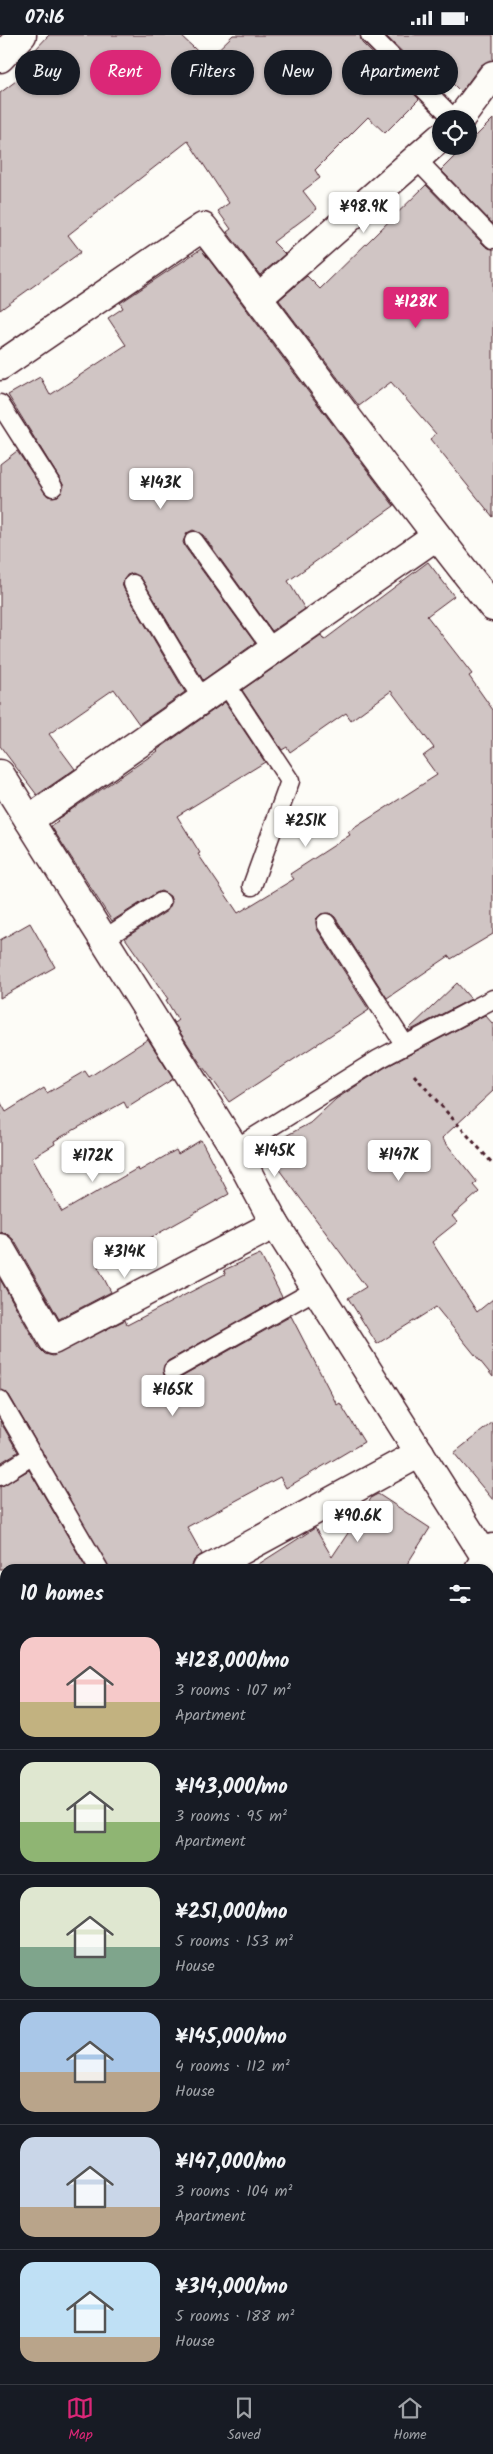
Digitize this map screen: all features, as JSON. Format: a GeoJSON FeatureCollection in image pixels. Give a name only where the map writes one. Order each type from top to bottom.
{"type":"FeatureCollection","features":[{"type":"Feature","properties":{"kind":"street"},"geometry":{"type":"LineString","coordinates":[[0,58],[22,35]]}},
{"type":"Feature","properties":{"kind":"street"},"geometry":{"type":"LineString","coordinates":[[467,110],[493,75]]}},
{"type":"Feature","properties":{"kind":"street"},"geometry":{"type":"LineString","coordinates":[[258,298],[432,146]]}},
{"type":"Feature","properties":{"kind":"street"},"geometry":{"type":"LineString","coordinates":[[0,366],[202,227],[258,298],[436,536],[493,607]]}},
{"type":"Feature","properties":{"kind":"street"},"geometry":{"type":"LineString","coordinates":[[29,820],[436,536]]}},
{"type":"Feature","properties":{"kind":"street"},"geometry":{"type":"LineString","coordinates":[[0,774],[235,1149],[275,1224],[488,1561]]}},
{"type":"Feature","properties":{"kind":"street"},"geometry":{"type":"LineString","coordinates":[[0,1248],[53,1340],[275,1224]]}},
{"type":"Feature","properties":{"kind":"street"},"geometry":{"type":"LineString","coordinates":[[216,1564],[420,1453]]}},
{"type":"Feature","properties":{"kind":"lane"},"geometry":{"type":"LineString","coordinates":[[370,35],[445,110]]}},
{"type":"Feature","properties":{"kind":"lane"},"geometry":{"type":"LineString","coordinates":[[418,159],[493,239]]}},
{"type":"Feature","properties":{"kind":"lane"},"geometry":{"type":"LineString","coordinates":[[0,403],[53,487]]}},
{"type":"Feature","properties":{"kind":"lane"},"geometry":{"type":"LineString","coordinates":[[194,541],[273,650]]}},
{"type":"Feature","properties":{"kind":"lane"},"geometry":{"type":"LineString","coordinates":[[133,585],[202,699]]}},
{"type":"Feature","properties":{"kind":"lane"},"geometry":{"type":"LineString","coordinates":[[225,683],[290,781],[252,887]]}},
{"type":"Feature","properties":{"kind":"lane"},"geometry":{"type":"LineString","coordinates":[[104,939],[161,901]]}},
{"type":"Feature","properties":{"kind":"lane"},"geometry":{"type":"LineString","coordinates":[[326,923],[399,1049]]}},
{"type":"Feature","properties":{"kind":"lane"},"geometry":{"type":"LineString","coordinates":[[235,1149],[399,1049],[493,999]]}},
{"type":"Feature","properties":{"kind":"lane"},"geometry":{"type":"LineString","coordinates":[[173,1370],[317,1289]]}},
{"type":"Feature","properties":{"kind":"lane"},"geometry":{"type":"LineString","coordinates":[[0,1400],[96,1564]]}},
{"type":"Feature","properties":{"kind":"lane"},"geometry":{"type":"LineString","coordinates":[[0,1476],[33,1455]]}},
{"type":"Feature","properties":{"kind":"path"},"geometry":{"type":"LineString","coordinates":[[399,1049],[493,1164]]}},
{"type":"Feature","properties":{"kind":"building"},"geometry":{"type":"Polygon","coordinates":[[[49,35],[180,35],[196,50],[171,50],[171,95],[254,95],[254,50],[217,50],[233,35],[360,35],[362,43],[369,50],[342,50],[342,95],[415,95],[419,99],[385,133],[368,117],[315,170],[320,178],[303,191],[317,209],[273,242],[285,254],[260,275],[227,232],[231,229],[218,211],[229,203],[188,141],[68,235],[81,252],[0,310],[0,93],[15,82],[15,95],[80,95],[80,50],[35,50],[49,35]]]}},
{"type":"Feature","properties":{"kind":"building"},"geometry":{"type":"Polygon","coordinates":[[[385,35],[493,35],[493,60],[481,65],[461,92],[458,89],[458,50],[400,50],[385,35]]]}},
{"type":"Feature","properties":{"kind":"building"},"geometry":{"type":"Polygon","coordinates":[[[493,119],[493,224],[441,170],[456,155],[477,155],[477,135],[493,119]]]}},
{"type":"Feature","properties":{"kind":"building"},"geometry":{"type":"Polygon","coordinates":[[[426,185],[485,246],[493,249],[493,517],[430,439],[436,434],[391,382],[359,406],[279,300],[307,276],[320,289],[426,185]]]}},
{"type":"Feature","properties":{"kind":"building"},"geometry":{"type":"Polygon","coordinates":[[[201,249],[394,506],[288,581],[305,609],[272,631],[203,535],[193,530],[187,533],[183,542],[185,547],[255,643],[203,680],[142,579],[133,573],[127,575],[122,584],[124,589],[185,692],[139,724],[114,689],[49,734],[75,769],[37,795],[0,746],[0,464],[17,451],[48,496],[58,496],[64,486],[8,395],[40,377],[50,395],[126,345],[108,318],[123,308],[120,303],[201,249]]]}},
{"type":"Feature","properties":{"kind":"building"},"geometry":{"type":"Polygon","coordinates":[[[428,562],[454,596],[427,616],[472,674],[469,676],[493,710],[493,934],[451,959],[449,956],[387,998],[335,917],[330,913],[321,914],[316,919],[317,929],[369,1010],[229,1102],[200,1063],[174,1023],[178,1020],[166,1000],[168,999],[125,938],[167,911],[172,902],[170,896],[161,891],[156,893],[112,921],[51,826],[58,822],[56,820],[158,751],[225,702],[265,762],[177,816],[200,853],[198,854],[238,913],[294,879],[290,874],[350,835],[348,832],[437,775],[423,756],[434,748],[391,691],[351,720],[346,713],[290,752],[287,747],[282,750],[242,690],[321,635],[324,640],[428,562]]]}},
{"type":"Feature","properties":{"kind":"building"},"geometry":{"type":"Polygon","coordinates":[[[30,923],[55,967],[0,998],[0,940],[30,923]]]}},
{"type":"Feature","properties":{"kind":"building"},"geometry":{"type":"Polygon","coordinates":[[[457,983],[471,999],[408,1030],[457,983]]]}},
{"type":"Feature","properties":{"kind":"building"},"geometry":{"type":"Polygon","coordinates":[[[485,1015],[493,1024],[493,1091],[442,1138],[477,1182],[473,1185],[479,1192],[452,1216],[457,1222],[432,1242],[477,1312],[493,1299],[493,1377],[436,1307],[377,1344],[348,1298],[366,1287],[263,1148],[310,1123],[336,1099],[384,1068],[485,1015]]]}},
{"type":"Feature","properties":{"kind":"building"},"geometry":{"type":"Polygon","coordinates":[[[148,1039],[173,1079],[127,1108],[124,1102],[54,1141],[55,1144],[32,1158],[62,1212],[138,1168],[139,1171],[176,1150],[178,1154],[201,1140],[229,1194],[98,1267],[111,1292],[59,1319],[14,1240],[7,1234],[0,1232],[0,1101],[6,1112],[44,1088],[47,1093],[85,1071],[89,1077],[148,1039]]]}},
{"type":"Feature","properties":{"kind":"building"},"geometry":{"type":"Polygon","coordinates":[[[260,1254],[282,1297],[168,1361],[164,1365],[164,1375],[168,1379],[178,1379],[291,1316],[337,1405],[340,1403],[364,1442],[286,1488],[280,1477],[187,1527],[202,1554],[194,1560],[193,1564],[107,1564],[9,1395],[0,1389],[0,1279],[39,1348],[45,1354],[53,1356],[125,1320],[127,1325],[225,1274],[224,1270],[260,1254]]]}},
{"type":"Feature","properties":{"kind":"building"},"geometry":{"type":"Polygon","coordinates":[[[0,1421],[18,1452],[0,1463],[0,1421]]]}},
{"type":"Feature","properties":{"kind":"building"},"geometry":{"type":"Polygon","coordinates":[[[493,1422],[493,1500],[454,1453],[493,1422]]]}},
{"type":"Feature","properties":{"kind":"building"},"geometry":{"type":"Polygon","coordinates":[[[29,1470],[84,1564],[0,1564],[0,1487],[29,1470]]]}},
{"type":"Feature","properties":{"kind":"building"},"geometry":{"type":"Polygon","coordinates":[[[378,1494],[430,1528],[407,1564],[259,1564],[315,1528],[332,1557],[372,1497],[378,1494]]]}}]}
